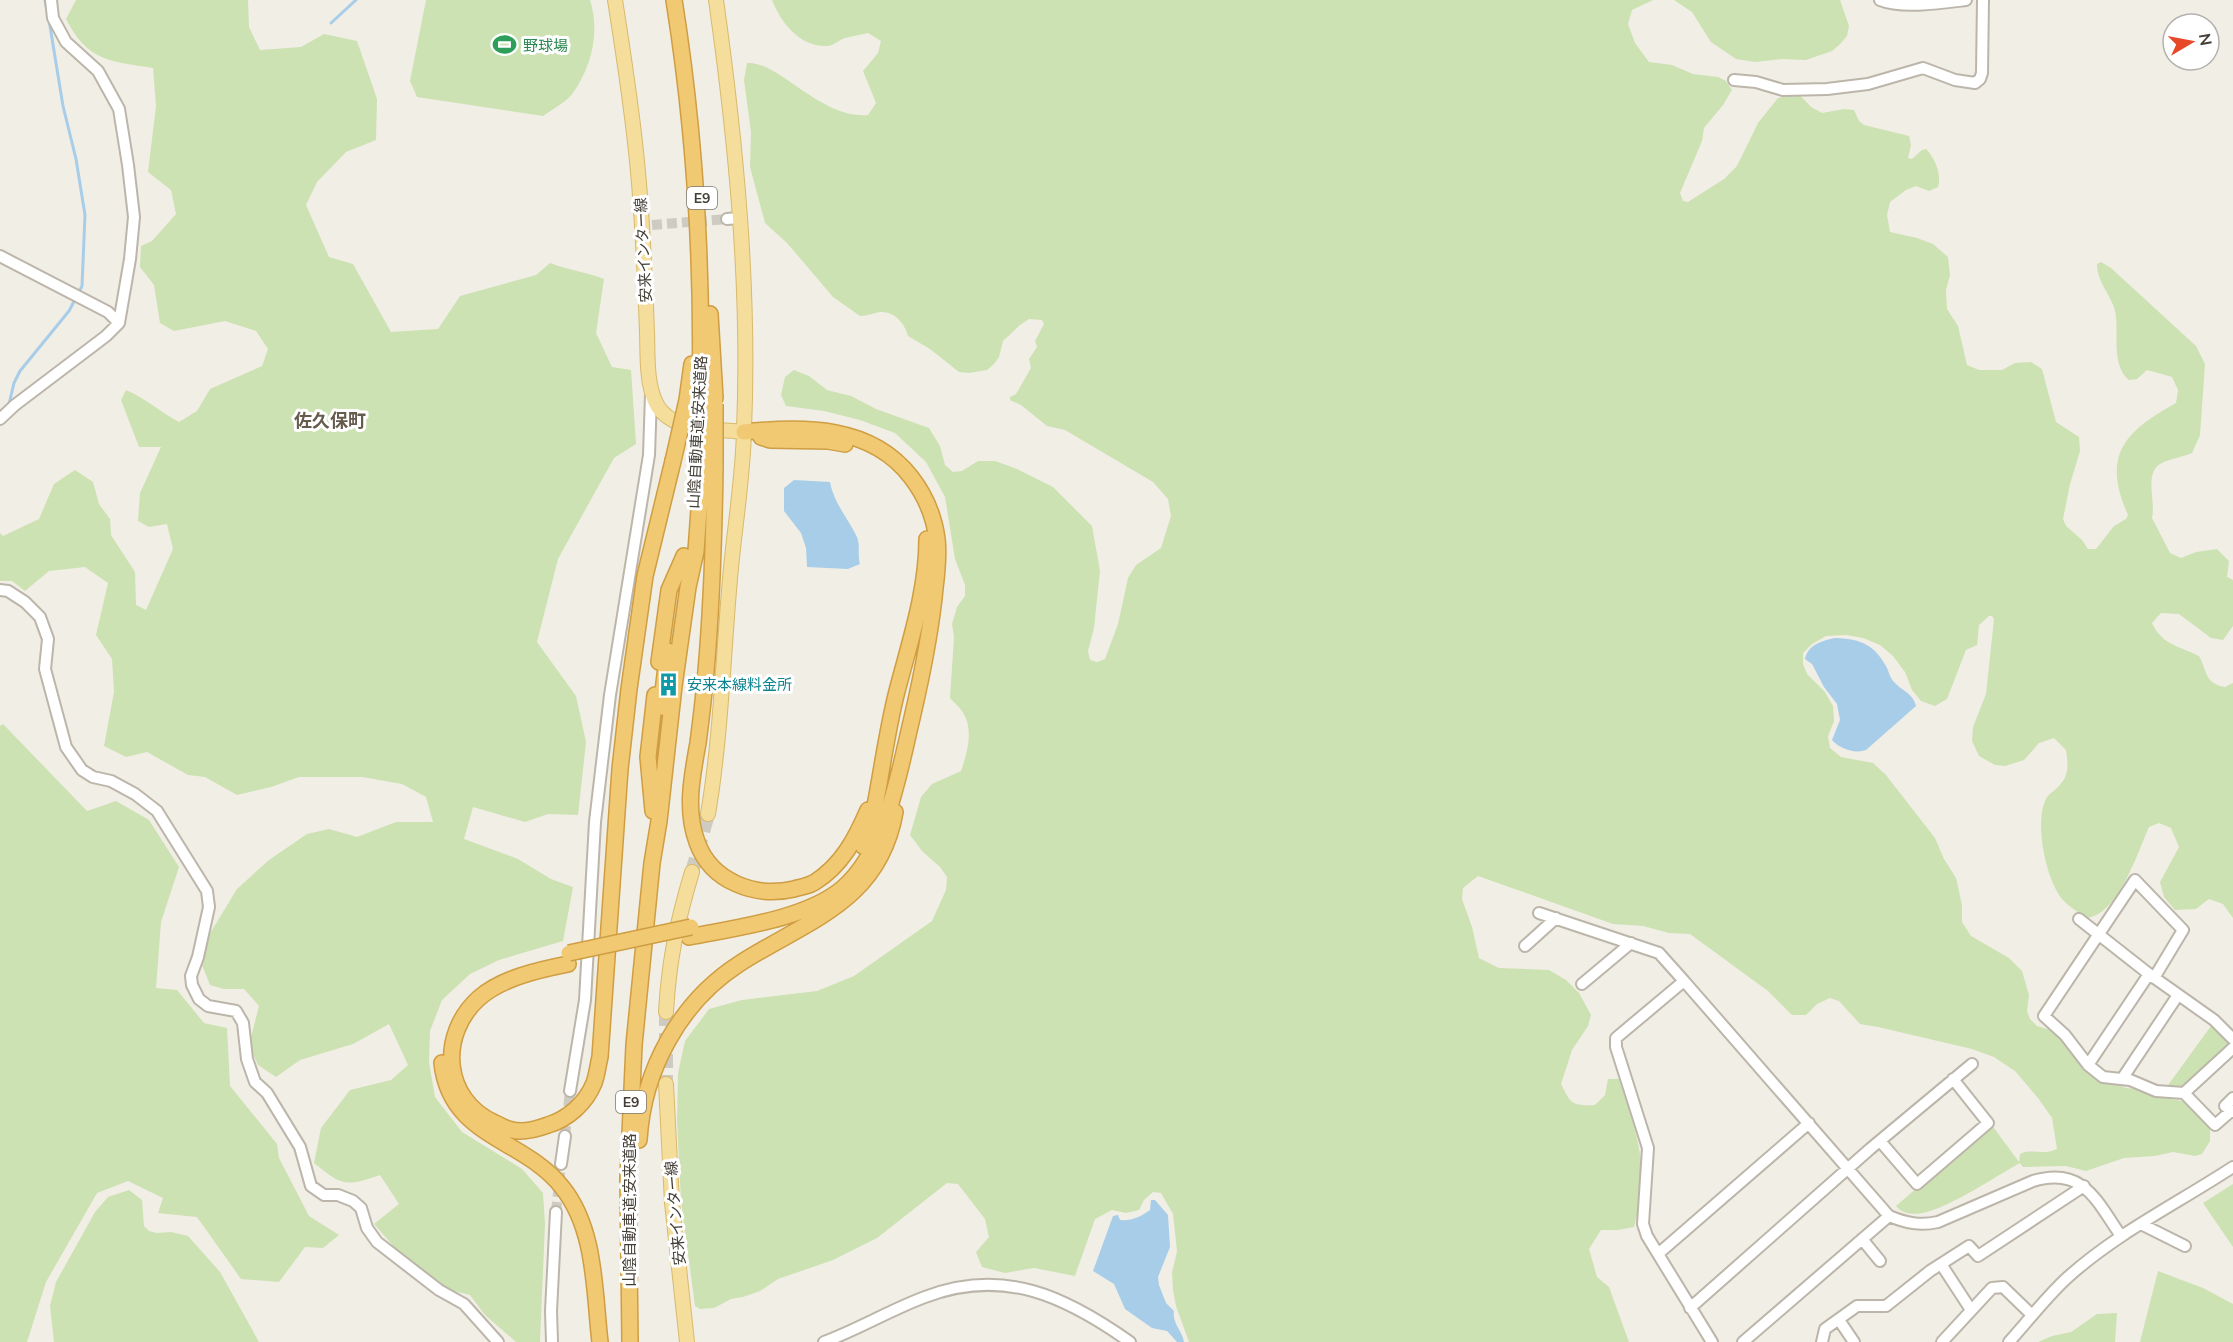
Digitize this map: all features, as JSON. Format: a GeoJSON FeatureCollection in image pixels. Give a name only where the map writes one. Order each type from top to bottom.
{"type":"FeatureCollection","features":[{"type":"Feature","properties":{"kind":"highway","name":"山陰自動車道;安来道路"},"geometry":{"type":"LineString","coordinates":[[674,0],[690,121],[700,260],[702,398]]}},
{"type":"Feature","properties":{"kind":"highway","name":"E9"},"geometry":{"type":"LineString","coordinates":[[680,0],[695,109],[705,243],[702,398]]}},
{"type":"Feature","properties":{"kind":"highway"},"geometry":{"type":"LineString","coordinates":[[702,398],[705,467],[706,672],[691,783],[691,817],[697,843],[709,862],[728,880],[753,890],[778,892],[813,884],[848,852],[871,803],[887,745]]}},
{"type":"Feature","properties":{"kind":"highway"},"geometry":{"type":"LineString","coordinates":[[568,958],[507,981],[480,997],[461,1018],[451,1044],[452,1070],[463,1097],[484,1118],[512,1130],[543,1127],[560,1122],[579,1106],[594,1084],[600,1057],[619,780],[645,576],[673,461],[702,398]]}},
{"type":"Feature","properties":{"kind":"highway"},"geometry":{"type":"LineString","coordinates":[[628,1178],[638,1155],[640,1123],[650,1081],[669,1038],[684,1016],[708,988],[738,965],[826,914],[850,896],[876,867],[891,834],[906,744],[928,644],[938,541],[933,517],[920,489],[902,465],[880,448],[855,436],[822,429],[744,432]]}},
{"type":"Feature","properties":{"kind":"highway"},"geometry":{"type":"LineString","coordinates":[[690,932],[815,896],[837,881],[856,860],[869,835],[897,693],[912,641],[926,567],[926,530],[913,494],[898,473],[876,456],[851,445],[828,441],[770,440],[744,432]]}},
{"type":"Feature","properties":{"kind":"highway","name":"山陰自動車道;安来道路"},"geometry":{"type":"LineString","coordinates":[[690,556],[705,467]]}},
{"type":"Feature","properties":{"kind":"highway","name":"E9"},"geometry":{"type":"LineString","coordinates":[[656,821],[648,757],[657,683],[669,590],[690,556]]}},
{"type":"Feature","properties":{"kind":"highway","name":"E9"},"geometry":{"type":"LineString","coordinates":[[656,821],[672,761],[696,587],[690,556]]}},
{"type":"Feature","properties":{"kind":"highway"},"geometry":{"type":"LineString","coordinates":[[600,1342],[586,1234],[574,1204],[562,1186],[540,1166],[495,1139],[460,1111],[446,1088],[442,1066],[441,1046],[449,1022],[462,1002],[478,987],[524,964],[568,958],[790,914],[819,904],[843,888],[867,859],[882,830],[906,744]]}},
{"type":"Feature","properties":{"kind":"highway","name":"山陰自動車道;安来道路"},"geometry":{"type":"LineString","coordinates":[[630,1342],[628,1178],[634,1045],[656,821]]}},
{"type":"Feature","properties":{"kind":"main road","name":"安来インター線"},"geometry":{"type":"LineString","coordinates":[[615,0],[628,78],[647,226],[648,356],[652,390],[658,406],[673,421],[688,426],[744,432]]}},
{"type":"Feature","properties":{"kind":"main road"},"geometry":{"type":"LineString","coordinates":[[708,814],[716,764],[744,432],[746,374],[733,219],[733,144],[716,0]]}},
{"type":"Feature","properties":{"kind":"main road"},"geometry":{"type":"LineString","coordinates":[[666,1012],[669,963],[679,914],[692,872]]}},
{"type":"Feature","properties":{"kind":"main road","name":"安来インター線"},"geometry":{"type":"LineString","coordinates":[[666,1084],[672,1203],[687,1342]]}},
{"type":"Feature","properties":{"kind":"street"},"geometry":{"type":"LineString","coordinates":[[0,419],[106,336],[119,323],[130,259],[134,217],[119,109],[98,71],[66,42],[53,18],[51,0]]}},
{"type":"Feature","properties":{"kind":"street"},"geometry":{"type":"LineString","coordinates":[[1880,0],[1919,4],[1966,0]]}},
{"type":"Feature","properties":{"kind":"street"},"geometry":{"type":"LineString","coordinates":[[1734,80],[1756,82],[1783,90],[1827,89],[1868,84],[1923,68],[1955,80],[1975,82],[1980,79],[1982,73],[1983,0]]}},
{"type":"Feature","properties":{"kind":"street"},"geometry":{"type":"LineString","coordinates":[[0,256],[108,312],[119,323]]}},
{"type":"Feature","properties":{"kind":"street"},"geometry":{"type":"LineString","coordinates":[[570,1091],[585,1000],[597,810],[612,683],[650,455],[652,390]]}},
{"type":"Feature","properties":{"kind":"street"},"geometry":{"type":"LineString","coordinates":[[0,590],[8,591],[25,602],[40,617],[48,639],[45,669],[66,747],[82,770],[93,777],[111,781],[135,794],[157,811],[207,891],[210,906],[191,976],[192,985],[199,999],[208,1006],[236,1011],[243,1023],[247,1059],[255,1082],[267,1094],[300,1147],[311,1186],[324,1195],[338,1195],[353,1201],[361,1208],[368,1228],[377,1242],[439,1290],[464,1304],[498,1342]]}},
{"type":"Feature","properties":{"kind":"street"},"geometry":{"type":"LineString","coordinates":[[2088,1065],[2183,930],[2136,880],[2044,1016],[2065,1035],[2088,1065],[2103,1077],[2130,1080],[2156,1091],[2184,1093],[2215,1125],[2232,1112],[2225,1106],[2233,1098]]}},
{"type":"Feature","properties":{"kind":"street"},"geometry":{"type":"LineString","coordinates":[[1539,913],[1659,953],[1889,1216],[1921,1225],[1938,1222],[2019,1186],[2044,1178],[2065,1177],[2085,1186],[2121,1236]]}},
{"type":"Feature","properties":{"kind":"street"},"geometry":{"type":"LineString","coordinates":[[1525,946],[1556,918]]}},
{"type":"Feature","properties":{"kind":"street"},"geometry":{"type":"LineString","coordinates":[[2079,919],[2097,936],[2214,1020],[2233,1038]]}},
{"type":"Feature","properties":{"kind":"street"},"geometry":{"type":"LineString","coordinates":[[1582,984],[1631,943]]}},
{"type":"Feature","properties":{"kind":"street"},"geometry":{"type":"LineString","coordinates":[[1684,981],[1617,1038],[1616,1047],[1648,1148],[1643,1224],[1647,1236],[1712,1342]]}},
{"type":"Feature","properties":{"kind":"street"},"geometry":{"type":"LineString","coordinates":[[2122,1079],[2178,995]]}},
{"type":"Feature","properties":{"kind":"street"},"geometry":{"type":"LineString","coordinates":[[2184,1093],[2233,1048]]}},
{"type":"Feature","properties":{"kind":"street"},"geometry":{"type":"LineString","coordinates":[[1690,1308],[1880,1141],[1972,1064]]}},
{"type":"Feature","properties":{"kind":"street"},"geometry":{"type":"LineString","coordinates":[[1880,1141],[1917,1184],[1988,1123],[1953,1079]]}},
{"type":"Feature","properties":{"kind":"street"},"geometry":{"type":"LineString","coordinates":[[1658,1254],[1809,1123]]}},
{"type":"Feature","properties":{"kind":"street"},"geometry":{"type":"LineString","coordinates":[[561,1164],[564,1136]]}},
{"type":"Feature","properties":{"kind":"street"},"geometry":{"type":"LineString","coordinates":[[2009,1342],[2069,1277],[2121,1236],[2233,1167]]}},
{"type":"Feature","properties":{"kind":"street"},"geometry":{"type":"LineString","coordinates":[[1822,1342],[1825,1329],[1857,1306],[1886,1306],[1941,1264],[1969,1246],[1978,1256],[2085,1186]]}},
{"type":"Feature","properties":{"kind":"street"},"geometry":{"type":"LineString","coordinates":[[552,1342],[550,1311],[556,1212]]}},
{"type":"Feature","properties":{"kind":"street"},"geometry":{"type":"LineString","coordinates":[[1743,1342],[1889,1216]]}},
{"type":"Feature","properties":{"kind":"street"},"geometry":{"type":"LineString","coordinates":[[2141,1224],[2185,1246]]}},
{"type":"Feature","properties":{"kind":"street"},"geometry":{"type":"LineString","coordinates":[[1862,1239],[1880,1261]]}},
{"type":"Feature","properties":{"kind":"street"},"geometry":{"type":"LineString","coordinates":[[1941,1264],[1971,1310]]}},
{"type":"Feature","properties":{"kind":"street"},"geometry":{"type":"LineString","coordinates":[[824,1342],[847,1338],[925,1297],[956,1288],[998,1285],[1021,1287],[1054,1297],[1070,1304],[1130,1342]]}},
{"type":"Feature","properties":{"kind":"street"},"geometry":{"type":"LineString","coordinates":[[1942,1342],[1992,1288],[2003,1287],[2032,1315]]}},
{"type":"Feature","properties":{"kind":"street"},"geometry":{"type":"LineString","coordinates":[[1839,1320],[1854,1342]]}},
{"type":"Feature","properties":{"kind":"green space"},"geometry":{"type":"Polygon","coordinates":[[[76,0],[248,0],[249,27],[260,50],[301,47],[324,34],[357,41],[377,99],[376,140],[346,152],[317,182],[306,205],[329,257],[353,264],[391,332],[438,329],[460,296],[536,275],[550,263],[604,279],[596,333],[612,367],[631,370],[636,444],[614,458],[558,559],[537,642],[576,696],[586,742],[578,815],[548,814],[525,822],[473,807],[464,839],[518,859],[551,879],[573,887],[563,941],[499,960],[470,974],[442,1000],[430,1031],[429,1062],[435,1097],[462,1132],[522,1169],[543,1193],[545,1224],[540,1342],[516,1342],[485,1315],[470,1295],[446,1289],[396,1249],[374,1224],[399,1204],[380,1175],[352,1183],[345,1182],[331,1176],[314,1163],[321,1128],[350,1090],[391,1080],[408,1065],[389,1024],[353,1044],[300,1060],[276,1077],[258,1065],[249,1045],[259,1006],[244,989],[224,989],[210,985],[202,965],[209,935],[237,889],[269,860],[307,834],[329,829],[357,837],[396,822],[433,822],[426,797],[402,784],[362,777],[299,777],[237,795],[205,777],[188,775],[147,752],[126,757],[104,746],[114,692],[112,659],[96,635],[108,583],[85,567],[49,571],[25,591],[12,581],[0,581],[0,533],[3,536],[39,519],[54,484],[75,470],[93,482],[99,504],[110,519],[111,535],[135,572],[136,605],[146,610],[173,549],[167,524],[149,527],[138,521],[140,493],[161,447],[139,447],[121,400],[126,390],[179,422],[197,411],[210,389],[262,366],[268,349],[256,331],[225,321],[174,331],[160,323],[154,285],[140,267],[141,246],[152,241],[176,214],[171,190],[148,172],[156,106],[153,68],[112,61],[92,52],[74,33],[66,19],[76,0]]]}},
{"type":"Feature","properties":{"kind":"green space","name":"野球場"},"geometry":{"type":"Polygon","coordinates":[[[426,0],[590,0],[594,36],[589,60],[580,83],[570,96],[543,116],[417,97],[410,81],[426,0]]]}},
{"type":"Feature","properties":{"kind":"green space"},"geometry":{"type":"Polygon","coordinates":[[[772,0],[1653,0],[1632,10],[1628,24],[1635,43],[1649,62],[1672,65],[1693,74],[1718,77],[1726,81],[1732,90],[1704,128],[1702,141],[1680,193],[1683,201],[1688,202],[1724,179],[1737,166],[1758,123],[1778,98],[1798,93],[1811,107],[1822,113],[1844,109],[1854,110],[1859,121],[1864,125],[1909,136],[1911,145],[1908,158],[1912,159],[1926,149],[1935,162],[1938,187],[1929,191],[1916,186],[1906,190],[1890,202],[1887,215],[1890,232],[1933,244],[1948,257],[1950,275],[1946,290],[1947,309],[1958,326],[1967,365],[1979,370],[2002,370],[2015,363],[2031,362],[2042,369],[2056,422],[2079,437],[2080,451],[2063,519],[2066,526],[2082,540],[2088,549],[2096,549],[2114,526],[2126,519],[2128,515],[2120,494],[2117,476],[2118,461],[2123,447],[2131,435],[2143,424],[2176,403],[2178,390],[2172,377],[2147,370],[2137,379],[2129,380],[2120,367],[2115,310],[2100,278],[2097,264],[2101,262],[2111,268],[2196,346],[2205,364],[2200,435],[2192,453],[2163,462],[2155,469],[2151,481],[2152,518],[2170,553],[2181,558],[2196,552],[2217,549],[2229,561],[2227,577],[2233,580],[2233,626],[2223,640],[2211,638],[2179,614],[2161,613],[2152,623],[2166,640],[2199,656],[2213,683],[2225,687],[2233,683],[2233,918],[2223,904],[2209,899],[2196,909],[2175,910],[2164,897],[2160,882],[2179,847],[2171,828],[2159,823],[2149,827],[2125,882],[2107,908],[2096,915],[2084,918],[2063,900],[2051,879],[2047,865],[2041,835],[2041,820],[2047,797],[2061,784],[2066,775],[2066,750],[2054,738],[2039,743],[2024,760],[2005,766],[1995,765],[1979,756],[1972,741],[1973,727],[1986,694],[1994,619],[1992,616],[1979,625],[1977,645],[1966,650],[1947,699],[1935,706],[1921,701],[1912,690],[1905,672],[1893,656],[1880,645],[1863,638],[1846,635],[1826,636],[1812,644],[1803,653],[1803,664],[1807,674],[1825,692],[1833,706],[1834,721],[1828,736],[1830,748],[1841,757],[1873,763],[1886,775],[1935,838],[1956,878],[1962,905],[1962,922],[1971,936],[2009,958],[2022,971],[2029,995],[2027,1011],[2030,1019],[2037,1026],[2054,1031],[2074,1053],[2081,1065],[2094,1075],[2126,1088],[2146,1090],[2162,1097],[2186,1102],[2210,1126],[2210,1141],[2202,1154],[2195,1156],[2173,1152],[2124,1158],[2086,1171],[2066,1166],[2023,1167],[2020,1163],[1962,1197],[1938,1208],[1918,1214],[1906,1213],[1896,1206],[1991,1124],[2019,1162],[2020,1154],[2024,1152],[2047,1152],[2057,1149],[2052,1118],[2015,1071],[1994,1057],[1972,1049],[1860,1024],[1839,1001],[1830,998],[1817,1004],[1806,1015],[1792,1015],[1768,991],[1690,934],[1669,933],[1643,926],[1613,924],[1478,876],[1463,888],[1462,899],[1472,927],[1479,958],[1499,968],[1549,970],[1566,980],[1579,993],[1591,1015],[1588,1026],[1572,1050],[1561,1084],[1567,1096],[1577,1104],[1595,1105],[1605,1095],[1608,1079],[1619,1079],[1640,1152],[1639,1205],[1634,1227],[1601,1230],[1589,1249],[1597,1277],[1609,1287],[1629,1342],[1189,1342],[1176,1306],[1173,1290],[1172,1273],[1177,1251],[1173,1214],[1161,1193],[1153,1192],[1144,1200],[1139,1210],[1126,1213],[1112,1210],[1095,1219],[1075,1276],[1034,1268],[1005,1273],[982,1267],[976,1252],[989,1237],[985,1219],[958,1184],[947,1183],[877,1238],[833,1260],[778,1279],[760,1291],[731,1299],[714,1308],[700,1309],[695,1306],[681,1201],[677,1120],[678,1073],[685,1041],[709,1009],[742,1000],[817,991],[854,976],[932,921],[946,890],[947,877],[910,835],[921,797],[932,784],[961,771],[969,734],[966,719],[950,698],[954,637],[952,624],[957,607],[965,596],[965,585],[955,559],[945,497],[926,462],[895,433],[860,420],[824,411],[786,406],[781,395],[785,377],[794,370],[809,376],[827,390],[851,396],[876,409],[929,428],[940,446],[945,465],[953,472],[962,471],[978,461],[995,461],[1053,487],[1092,526],[1100,571],[1094,628],[1088,651],[1090,660],[1097,662],[1105,659],[1118,624],[1128,578],[1136,565],[1161,548],[1171,516],[1168,499],[1153,482],[1065,430],[1047,426],[1021,405],[1010,400],[1031,368],[1029,359],[1037,347],[1035,341],[1044,324],[1042,320],[1029,319],[1020,325],[1003,341],[999,357],[987,370],[959,372],[930,349],[908,336],[902,323],[895,316],[880,312],[860,316],[833,297],[787,243],[765,223],[750,167],[751,132],[744,80],[747,63],[772,71],[834,109],[851,114],[868,115],[876,103],[863,71],[878,53],[881,41],[868,33],[845,38],[829,46],[808,42],[786,25],[772,0]]]}},
{"type":"Feature","properties":{"kind":"green space"},"geometry":{"type":"Polygon","coordinates":[[[1674,0],[1840,0],[1849,26],[1847,36],[1832,51],[1806,60],[1782,59],[1755,62],[1736,59],[1711,42],[1692,12],[1674,0]]]}},
{"type":"Feature","properties":{"kind":"green space"},"geometry":{"type":"Polygon","coordinates":[[[3,724],[87,811],[116,801],[149,820],[179,867],[161,922],[156,988],[177,990],[204,1023],[227,1028],[230,1086],[277,1144],[279,1158],[309,1216],[339,1235],[323,1248],[305,1247],[279,1282],[241,1279],[197,1217],[158,1213],[163,1198],[128,1181],[97,1193],[46,1282],[27,1342],[0,1342],[0,726],[3,724]]]}},
{"type":"Feature","properties":{"kind":"green space"},"geometry":{"type":"Polygon","coordinates":[[[2211,1026],[2229,1044],[2182,1089],[2166,1088],[2211,1026]]]}},
{"type":"Feature","properties":{"kind":"green space"},"geometry":{"type":"Polygon","coordinates":[[[2233,1184],[2233,1247],[2203,1203],[2233,1184]]]}},
{"type":"Feature","properties":{"kind":"green space"},"geometry":{"type":"Polygon","coordinates":[[[129,1190],[142,1200],[144,1226],[149,1231],[171,1232],[188,1236],[220,1272],[259,1342],[54,1342],[50,1306],[56,1282],[95,1212],[108,1197],[129,1190]]]}},
{"type":"Feature","properties":{"kind":"green space"},"geometry":{"type":"Polygon","coordinates":[[[2158,1271],[2203,1288],[2233,1304],[2233,1342],[2140,1342],[2158,1271]]]}},
{"type":"Feature","properties":{"kind":"green space"},"geometry":{"type":"Polygon","coordinates":[[[2117,1313],[2115,1342],[2038,1342],[2071,1332],[2097,1314],[2117,1313]]]}},
{"type":"Feature","properties":{"kind":"water"},"geometry":{"type":"Polygon","coordinates":[[[794,480],[830,482],[838,503],[857,538],[860,564],[848,569],[807,567],[806,548],[801,533],[784,511],[784,488],[794,480]]]}},
{"type":"Feature","properties":{"kind":"water"},"geometry":{"type":"Polygon","coordinates":[[[1835,638],[1858,641],[1870,647],[1881,658],[1892,680],[1915,702],[1916,706],[1866,750],[1848,750],[1832,740],[1840,720],[1837,704],[1824,687],[1812,664],[1805,659],[1812,647],[1835,638]]]}},
{"type":"Feature","properties":{"kind":"water"},"geometry":{"type":"Polygon","coordinates":[[[1151,1200],[1155,1200],[1168,1215],[1170,1247],[1158,1277],[1159,1285],[1166,1303],[1174,1311],[1174,1320],[1184,1342],[1177,1342],[1167,1331],[1152,1328],[1125,1309],[1114,1284],[1093,1271],[1113,1216],[1118,1215],[1120,1220],[1136,1218],[1150,1210],[1151,1200]]]}},
{"type":"Feature","properties":{"kind":"waterway"},"geometry":{"type":"LineString","coordinates":[[45,0],[47,11]]}},
{"type":"Feature","properties":{"kind":"waterway"},"geometry":{"type":"LineString","coordinates":[[331,23],[356,0]]}},
{"type":"Feature","properties":{"kind":"waterway"},"geometry":{"type":"LineString","coordinates":[[9,404],[14,383],[20,371],[69,311],[82,286],[85,215],[76,159],[63,106],[49,20]]}},
{"type":"Feature","properties":{"kind":"tunnel"},"geometry":{"type":"LineString","coordinates":[[652,225],[727,219]]}},
{"type":"Feature","properties":{"kind":"tunnel"},"geometry":{"type":"LineString","coordinates":[[692,872],[708,814]]}},
{"type":"Feature","properties":{"kind":"tunnel"},"geometry":{"type":"LineString","coordinates":[[666,1012],[666,1084]]}},
{"type":"Feature","properties":{"kind":"tunnel"},"geometry":{"type":"LineString","coordinates":[[565,1136],[570,1091]]}},
{"type":"Feature","properties":{"kind":"tunnel"},"geometry":{"type":"LineString","coordinates":[[556,1212],[561,1164]]}},
{"type":"Feature","properties":{"kind":"place","name":"野球場"},"geometry":{"type":"Point","coordinates":[505,45]}},
{"type":"Feature","properties":{"kind":"place","name":"安来本線料金所"},"geometry":{"type":"Point","coordinates":[669,684]}},
{"type":"Feature","properties":{"kind":"district","name":"佐久保町"},"geometry":{"type":"Point","coordinates":[330,420]}}]}
